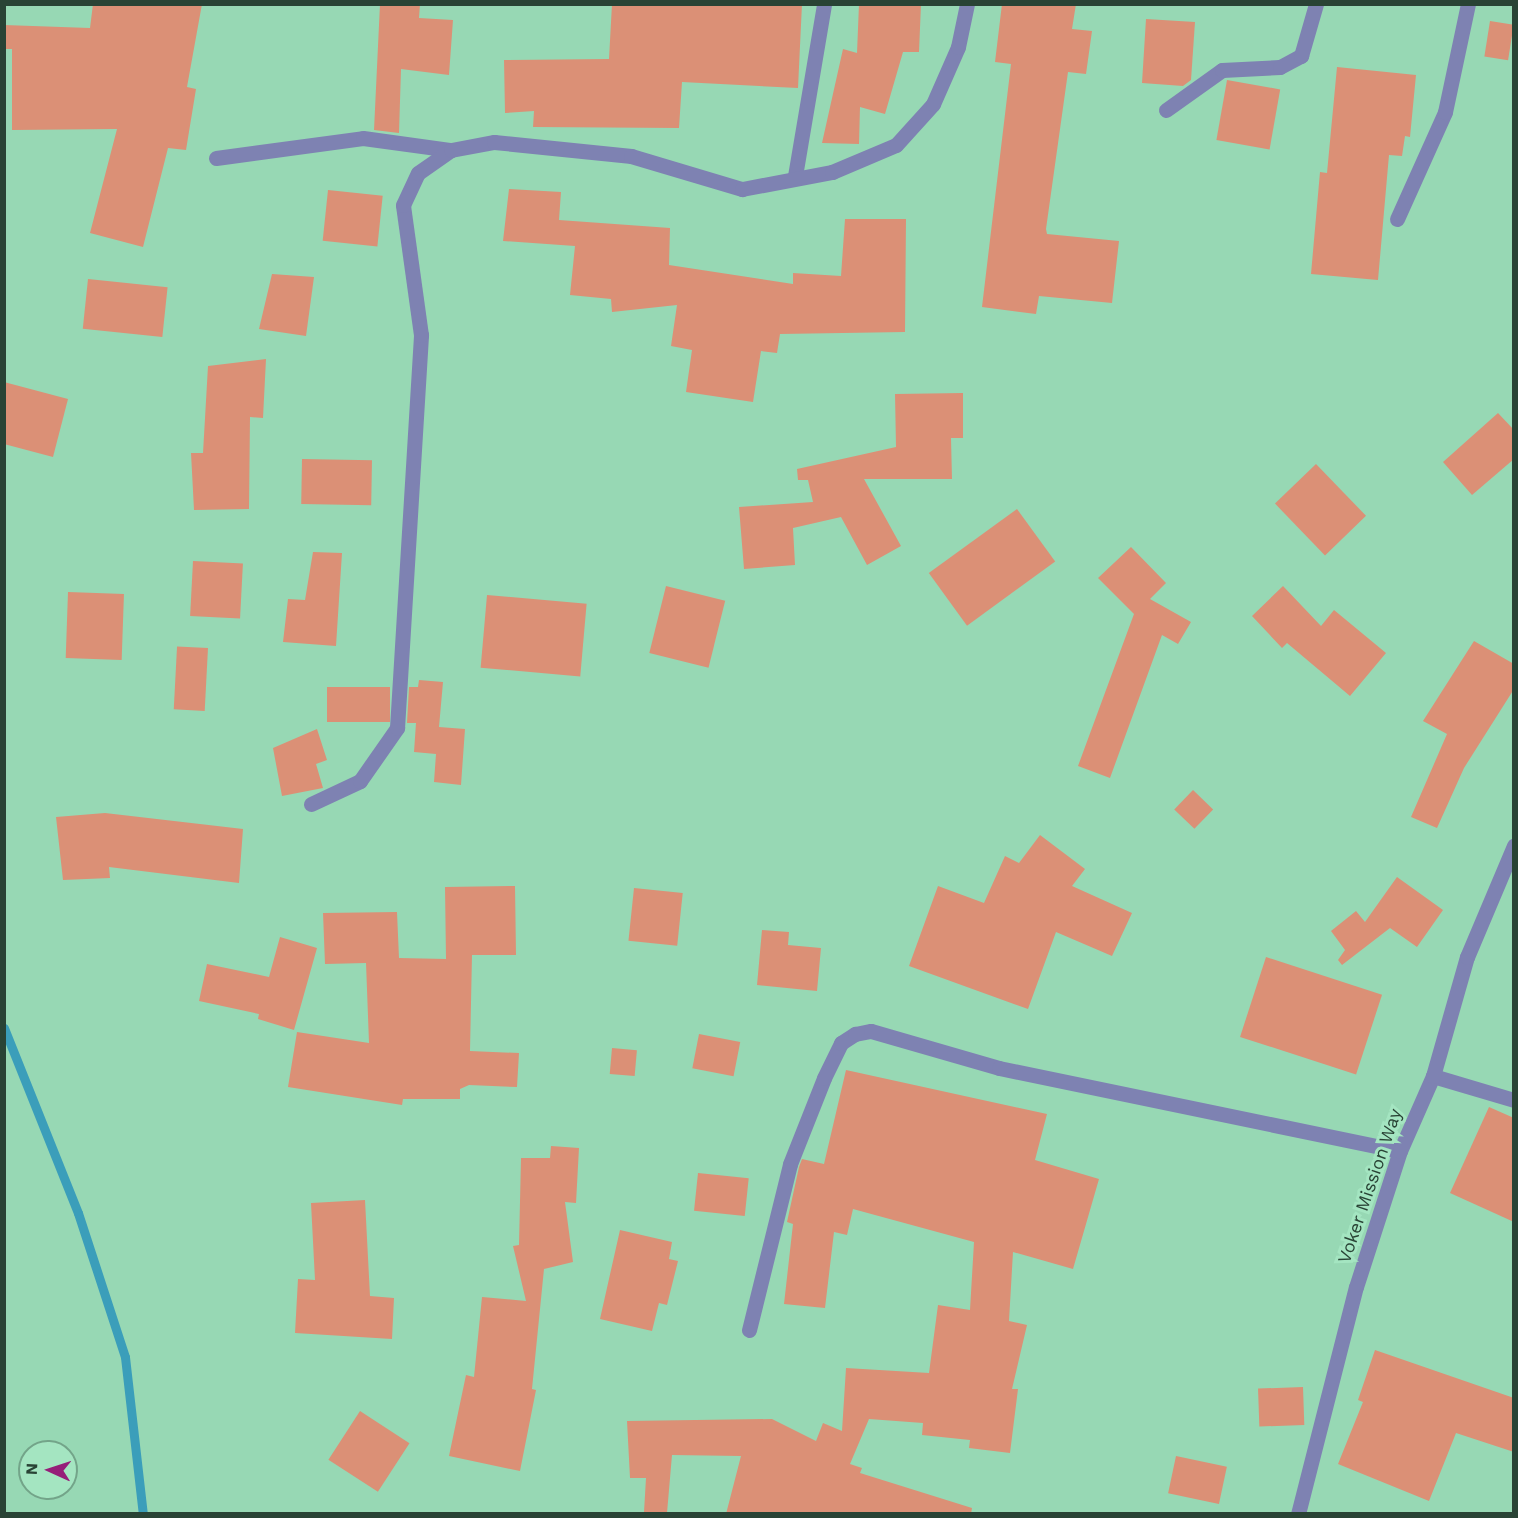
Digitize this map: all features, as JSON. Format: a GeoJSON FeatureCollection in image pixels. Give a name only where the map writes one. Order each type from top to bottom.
{"type":"FeatureCollection","features":[{"type":"Feature","properties":{"kind":"street"},"geometry":{"type":"LineString","coordinates":[[795,176],[825,4]]}},
{"type":"Feature","properties":{"kind":"street"},"geometry":{"type":"LineString","coordinates":[[216,158],[363,138],[451,150],[494,142],[631,156],[742,189],[795,176],[832,172],[896,145],[933,104],[958,47],[967,4]]}},
{"type":"Feature","properties":{"kind":"street"},"geometry":{"type":"LineString","coordinates":[[1166,110],[1222,70],[1280,67],[1301,56],[1316,4]]}},
{"type":"Feature","properties":{"kind":"street"},"geometry":{"type":"LineString","coordinates":[[1397,219],[1445,112],[1468,4]]}},
{"type":"Feature","properties":{"kind":"street"},"geometry":{"type":"LineString","coordinates":[[311,804],[360,781],[397,728],[421,335],[403,205],[418,173],[451,150]]}},
{"type":"Feature","properties":{"kind":"street","name":"Voker Mission Way"},"geometry":{"type":"LineString","coordinates":[[1298,1514],[1356,1287],[1400,1151],[1432,1076],[1467,957],[1514,846]]}},
{"type":"Feature","properties":{"kind":"street"},"geometry":{"type":"LineString","coordinates":[[749,1330],[790,1164],[828,1069],[841,1043],[855,1034],[871,1031],[999,1068],[1400,1151]]}},
{"type":"Feature","properties":{"kind":"street"},"geometry":{"type":"LineString","coordinates":[[1432,1076],[1514,1100]]}},
{"type":"Feature","properties":{"kind":"building"},"geometry":{"type":"Polygon","coordinates":[[[93,4],[202,4],[187,87],[196,89],[186,150],[168,148],[143,247],[90,233],[117,129],[12,130],[12,49],[4,49],[4,25],[90,28],[93,4]]]}},
{"type":"Feature","properties":{"kind":"building"},"geometry":{"type":"Polygon","coordinates":[[[380,4],[420,4],[419,18],[453,20],[449,75],[401,69],[399,133],[374,130],[380,4]]]}},
{"type":"Feature","properties":{"kind":"building"},"geometry":{"type":"Polygon","coordinates":[[[612,4],[802,4],[798,88],[682,82],[679,128],[533,127],[534,111],[505,113],[504,60],[609,59],[612,4]]]}},
{"type":"Feature","properties":{"kind":"building"},"geometry":{"type":"Polygon","coordinates":[[[859,4],[921,4],[919,52],[903,52],[885,114],[860,107],[859,144],[822,143],[843,49],[857,53],[859,4]]]}},
{"type":"Feature","properties":{"kind":"building"},"geometry":{"type":"Polygon","coordinates":[[[1002,4],[1076,4],[1072,29],[1092,31],[1086,74],[1068,72],[1046,229],[1047,234],[1119,241],[1112,303],[1039,296],[1036,314],[982,307],[1011,64],[995,62],[1002,4]]]}},
{"type":"Feature","properties":{"kind":"building"},"geometry":{"type":"Polygon","coordinates":[[[1146,19],[1195,22],[1191,80],[1183,86],[1142,83],[1146,19]]]}},
{"type":"Feature","properties":{"kind":"building"},"geometry":{"type":"Polygon","coordinates":[[[1490,21],[1514,25],[1508,60],[1484,57],[1490,21]]]}},
{"type":"Feature","properties":{"kind":"building"},"geometry":{"type":"Polygon","coordinates":[[[1337,67],[1416,75],[1410,137],[1405,136],[1402,156],[1389,155],[1378,280],[1311,274],[1320,172],[1327,173],[1337,67]]]}},
{"type":"Feature","properties":{"kind":"building"},"geometry":{"type":"Polygon","coordinates":[[[1227,80],[1280,89],[1270,149],[1216,140],[1227,80]]]}},
{"type":"Feature","properties":{"kind":"building"},"geometry":{"type":"Polygon","coordinates":[[[509,189],[561,192],[559,220],[670,228],[669,265],[793,284],[793,273],[841,276],[845,219],[906,219],[905,332],[780,334],[777,353],[761,351],[753,402],[686,392],[692,350],[671,346],[677,305],[612,312],[611,299],[570,295],[575,246],[503,241],[509,189]]]}},
{"type":"Feature","properties":{"kind":"building"},"geometry":{"type":"Polygon","coordinates":[[[328,190],[383,196],[377,246],[323,241],[328,190]]]}},
{"type":"Feature","properties":{"kind":"building"},"geometry":{"type":"Polygon","coordinates":[[[272,274],[314,277],[306,336],[259,329],[272,274]]]}},
{"type":"Feature","properties":{"kind":"building"},"geometry":{"type":"Polygon","coordinates":[[[88,279],[168,287],[162,337],[83,329],[88,279]]]}},
{"type":"Feature","properties":{"kind":"building"},"geometry":{"type":"Polygon","coordinates":[[[266,359],[263,418],[250,417],[249,509],[194,510],[191,453],[203,453],[208,366],[266,359]]]}},
{"type":"Feature","properties":{"kind":"building"},"geometry":{"type":"Polygon","coordinates":[[[4,382],[68,399],[53,457],[4,444],[4,382]]]}},
{"type":"Feature","properties":{"kind":"building"},"geometry":{"type":"Polygon","coordinates":[[[963,393],[963,438],[951,438],[952,479],[864,479],[901,546],[867,565],[841,517],[793,528],[795,565],[744,569],[739,507],[813,502],[808,480],[798,480],[797,469],[896,447],[895,394],[963,393]]]}},
{"type":"Feature","properties":{"kind":"building"},"geometry":{"type":"Polygon","coordinates":[[[1498,413],[1514,430],[1514,459],[1472,495],[1443,462],[1498,413]]]}},
{"type":"Feature","properties":{"kind":"building"},"geometry":{"type":"Polygon","coordinates":[[[302,459],[372,460],[371,505],[301,504],[302,459]]]}},
{"type":"Feature","properties":{"kind":"building"},"geometry":{"type":"Polygon","coordinates":[[[1316,464],[1366,516],[1325,555],[1275,504],[1316,464]]]}},
{"type":"Feature","properties":{"kind":"building"},"geometry":{"type":"Polygon","coordinates":[[[1017,509],[1055,562],[967,626],[929,573],[1017,509]]]}},
{"type":"Feature","properties":{"kind":"building"},"geometry":{"type":"Polygon","coordinates":[[[1131,547],[1166,583],[1150,599],[1191,622],[1178,644],[1162,635],[1110,778],[1078,766],[1134,614],[1098,578],[1131,547]]]}},
{"type":"Feature","properties":{"kind":"building"},"geometry":{"type":"Polygon","coordinates":[[[313,552],[342,553],[336,646],[283,642],[288,599],[305,600],[313,552]]]}},
{"type":"Feature","properties":{"kind":"building"},"geometry":{"type":"Polygon","coordinates":[[[193,561],[243,564],[240,619],[190,616],[193,561]]]}},
{"type":"Feature","properties":{"kind":"building"},"geometry":{"type":"Polygon","coordinates":[[[666,586],[725,601],[708,668],[649,653],[666,586]]]}},
{"type":"Feature","properties":{"kind":"building"},"geometry":{"type":"Polygon","coordinates":[[[1283,586],[1321,626],[1334,610],[1386,653],[1350,696],[1287,643],[1282,648],[1252,616],[1283,586]]]}},
{"type":"Feature","properties":{"kind":"building"},"geometry":{"type":"Polygon","coordinates":[[[68,592],[124,594],[122,660],[66,658],[68,592]]]}},
{"type":"Feature","properties":{"kind":"building"},"geometry":{"type":"Polygon","coordinates":[[[487,595],[587,604],[580,676],[481,668],[487,595]]]}},
{"type":"Feature","properties":{"kind":"building"},"geometry":{"type":"Polygon","coordinates":[[[1474,641],[1514,664],[1514,689],[1464,768],[1437,828],[1411,817],[1447,734],[1423,721],[1474,641]]]}},
{"type":"Feature","properties":{"kind":"building"},"geometry":{"type":"Polygon","coordinates":[[[177,646],[208,648],[205,711],[174,709],[177,646]]]}},
{"type":"Feature","properties":{"kind":"building"},"geometry":{"type":"Polygon","coordinates":[[[419,680],[443,682],[439,727],[465,729],[461,785],[434,782],[436,754],[414,752],[416,723],[407,723],[409,687],[418,687],[419,680]]]}},
{"type":"Feature","properties":{"kind":"building"},"geometry":{"type":"Polygon","coordinates":[[[327,687],[390,687],[390,722],[327,722],[327,687]]]}},
{"type":"Feature","properties":{"kind":"building"},"geometry":{"type":"Polygon","coordinates":[[[317,729],[327,760],[316,764],[323,788],[282,796],[273,748],[317,729]]]}},
{"type":"Feature","properties":{"kind":"building"},"geometry":{"type":"Polygon","coordinates":[[[1193,790],[1213,809],[1194,829],[1174,809],[1193,790]]]}},
{"type":"Feature","properties":{"kind":"building"},"geometry":{"type":"Polygon","coordinates":[[[105,813],[243,829],[239,883],[109,867],[110,878],[63,880],[56,817],[105,813]]]}},
{"type":"Feature","properties":{"kind":"building"},"geometry":{"type":"Polygon","coordinates":[[[1040,835],[1085,869],[1072,886],[1132,913],[1112,956],[1056,932],[1028,1009],[909,966],[938,886],[984,903],[1005,856],[1019,863],[1040,835]]]}},
{"type":"Feature","properties":{"kind":"building"},"geometry":{"type":"Polygon","coordinates":[[[1397,877],[1443,910],[1417,947],[1390,928],[1342,965],[1338,960],[1345,950],[1331,931],[1356,911],[1365,922],[1397,877]]]}},
{"type":"Feature","properties":{"kind":"building"},"geometry":{"type":"Polygon","coordinates":[[[515,886],[516,955],[472,955],[470,1051],[519,1053],[517,1087],[469,1085],[460,1089],[460,1099],[403,1099],[402,1105],[288,1087],[297,1032],[369,1043],[366,963],[325,964],[323,913],[397,912],[399,958],[446,959],[445,887],[515,886]]]}},
{"type":"Feature","properties":{"kind":"building"},"geometry":{"type":"Polygon","coordinates":[[[634,888],[683,893],[677,946],[628,941],[634,888]]]}},
{"type":"Feature","properties":{"kind":"building"},"geometry":{"type":"Polygon","coordinates":[[[762,930],[789,932],[788,945],[821,948],[817,991],[757,985],[762,930]]]}},
{"type":"Feature","properties":{"kind":"building"},"geometry":{"type":"Polygon","coordinates":[[[280,937],[317,948],[294,1030],[258,1019],[259,1014],[199,1001],[207,964],[269,977],[280,937]]]}},
{"type":"Feature","properties":{"kind":"building"},"geometry":{"type":"Polygon","coordinates":[[[1266,957],[1382,995],[1356,1075],[1240,1037],[1266,957]]]}},
{"type":"Feature","properties":{"kind":"building"},"geometry":{"type":"Polygon","coordinates":[[[699,1034],[740,1042],[734,1076],[692,1068],[699,1034]]]}},
{"type":"Feature","properties":{"kind":"building"},"geometry":{"type":"Polygon","coordinates":[[[612,1048],[637,1050],[635,1076],[610,1074],[612,1048]]]}},
{"type":"Feature","properties":{"kind":"building"},"geometry":{"type":"Polygon","coordinates":[[[846,1070],[1047,1114],[1035,1160],[1099,1179],[1073,1269],[1013,1252],[1009,1321],[1027,1325],[1012,1389],[1018,1389],[1010,1453],[969,1448],[970,1440],[922,1435],[923,1423],[869,1419],[850,1464],[862,1468],[860,1473],[972,1508],[971,1514],[726,1514],[741,1456],[672,1455],[667,1513],[644,1512],[646,1478],[630,1478],[627,1421],[772,1419],[816,1441],[823,1423],[842,1431],[846,1368],[929,1373],[938,1305],[970,1310],[974,1242],[853,1209],[847,1235],[834,1232],[825,1308],[784,1304],[793,1224],[787,1222],[799,1167],[802,1159],[824,1164],[846,1070]]]}},
{"type":"Feature","properties":{"kind":"building"},"geometry":{"type":"Polygon","coordinates":[[[1489,1107],[1514,1118],[1514,1222],[1450,1193],[1489,1107]]]}},
{"type":"Feature","properties":{"kind":"building"},"geometry":{"type":"Polygon","coordinates":[[[551,1146],[579,1148],[576,1203],[565,1202],[573,1262],[544,1269],[532,1389],[536,1390],[520,1471],[449,1456],[466,1375],[474,1377],[482,1297],[526,1301],[513,1246],[519,1245],[521,1158],[550,1158],[551,1146]]]}},
{"type":"Feature","properties":{"kind":"building"},"geometry":{"type":"Polygon","coordinates":[[[698,1173],[749,1178],[745,1216],[694,1211],[698,1173]]]}},
{"type":"Feature","properties":{"kind":"building"},"geometry":{"type":"Polygon","coordinates":[[[365,1200],[370,1296],[394,1298],[392,1339],[295,1333],[298,1279],[315,1280],[311,1203],[365,1200]]]}},
{"type":"Feature","properties":{"kind":"building"},"geometry":{"type":"Polygon","coordinates":[[[620,1230],[672,1242],[669,1259],[678,1261],[667,1305],[659,1303],[652,1331],[600,1319],[620,1230]]]}},
{"type":"Feature","properties":{"kind":"building"},"geometry":{"type":"Polygon","coordinates":[[[1375,1350],[1514,1398],[1514,1452],[1456,1433],[1429,1501],[1338,1464],[1363,1402],[1358,1400],[1375,1350]]]}},
{"type":"Feature","properties":{"kind":"building"},"geometry":{"type":"Polygon","coordinates":[[[1303,1387],[1304,1425],[1259,1427],[1258,1389],[1303,1387]]]}},
{"type":"Feature","properties":{"kind":"building"},"geometry":{"type":"Polygon","coordinates":[[[360,1411],[409,1443],[378,1492],[328,1460],[360,1411]]]}},
{"type":"Feature","properties":{"kind":"building"},"geometry":{"type":"Polygon","coordinates":[[[1176,1456],[1227,1467],[1219,1504],[1168,1493],[1176,1456]]]}},
{"type":"Feature","properties":{"kind":"waterway"},"geometry":{"type":"LineString","coordinates":[[4,1028],[78,1213],[125,1357],[143,1514]]}}]}
